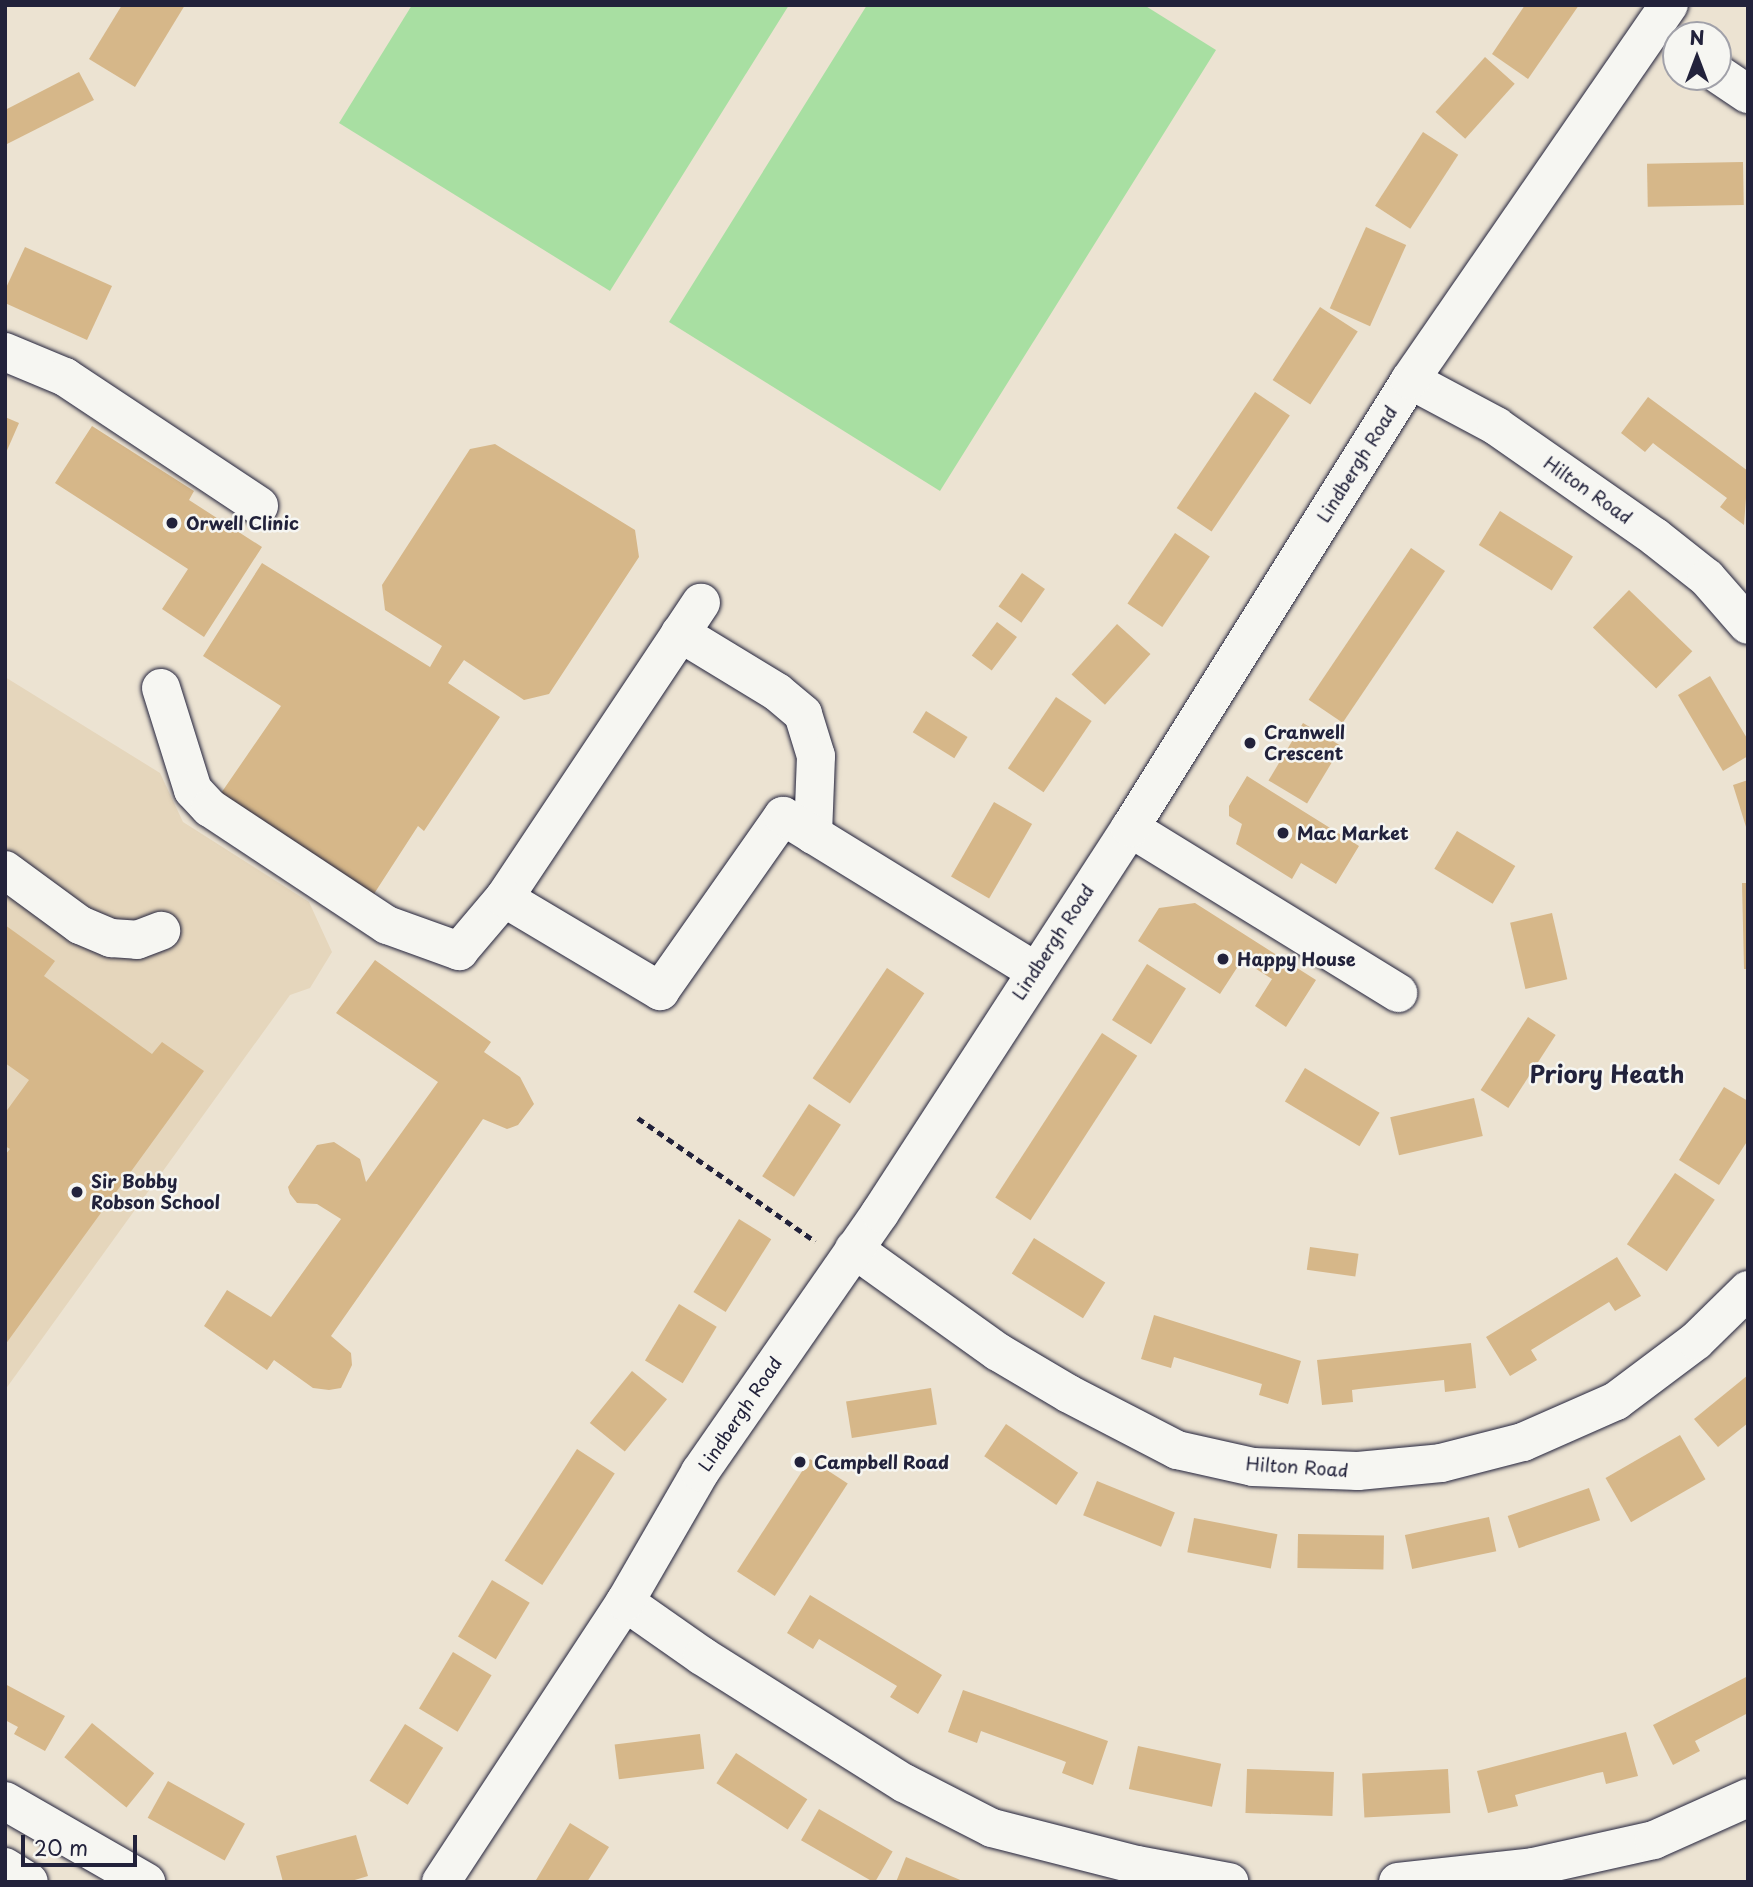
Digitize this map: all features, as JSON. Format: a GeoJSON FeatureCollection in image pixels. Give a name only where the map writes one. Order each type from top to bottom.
{"type":"FeatureCollection","features":[{"type":"Feature","properties":{"kind":"street","name":"Lindbergh Road"},"geometry":{"type":"LineString","coordinates":[[441,1882],[625,1602],[700,1472],[849,1256],[1130,828],[1410,380],[1662,33]]}},
{"type":"Feature","properties":{"kind":"street"},"geometry":{"type":"LineString","coordinates":[[1732,83],[1748,94]]}},
{"type":"Feature","properties":{"kind":"street"},"geometry":{"type":"LineString","coordinates":[[5,352],[65,377],[259,506]]}},
{"type":"Feature","properties":{"kind":"street","name":"Hilton Road"},"geometry":{"type":"LineString","coordinates":[[1410,380],[1496,426],[1655,537],[1707,578],[1748,625]]}},
{"type":"Feature","properties":{"kind":"street"},"geometry":{"type":"LineString","coordinates":[[161,688],[193,790],[209,808],[387,925],[459,951],[504,898],[690,618],[803,715],[816,756],[813,835]]}},
{"type":"Feature","properties":{"kind":"street"},"geometry":{"type":"LineString","coordinates":[[504,898],[660,991],[783,816],[1035,971]]}},
{"type":"Feature","properties":{"kind":"street"},"geometry":{"type":"LineString","coordinates":[[1130,828],[1398,993]]}},
{"type":"Feature","properties":{"kind":"street"},"geometry":{"type":"LineString","coordinates":[[5,870],[80,925],[111,938],[137,940],[161,931]]}},
{"type":"Feature","properties":{"kind":"street","name":"Hilton Road"},"geometry":{"type":"LineString","coordinates":[[849,1256],[998,1352],[1069,1394],[1177,1450],[1253,1467],[1358,1471],[1441,1463],[1523,1442],[1616,1401],[1696,1341],[1748,1290]]}},
{"type":"Feature","properties":{"kind":"street"},"geometry":{"type":"LineString","coordinates":[[625,1602],[702,1656],[904,1783],[992,1828],[1137,1865],[1229,1882]]}},
{"type":"Feature","properties":{"kind":"street"},"geometry":{"type":"LineString","coordinates":[[1398,1882],[1533,1867],[1654,1840],[1748,1798]]}},
{"type":"Feature","properties":{"kind":"street"},"geometry":{"type":"LineString","coordinates":[[5,1801],[146,1882]]}},
{"type":"Feature","properties":{"kind":"street"},"geometry":{"type":"LineString","coordinates":[[5,1867],[29,1882]]}},
{"type":"Feature","properties":{"kind":"path"},"geometry":{"type":"LineString","coordinates":[[638,1118],[849,1256]]}},
{"type":"Feature","properties":{"kind":"shaded area","name":"Sir Bobby Robson School"},"geometry":{"type":"Polygon","coordinates":[[[5,677],[160,773],[183,822],[309,902],[332,952],[310,988],[290,995],[5,1390],[5,677]]]}},
{"type":"Feature","properties":{"kind":"green space"},"geometry":{"type":"Polygon","coordinates":[[[412,5],[789,5],[610,291],[339,123],[412,5]]]}},
{"type":"Feature","properties":{"kind":"green space"},"geometry":{"type":"Polygon","coordinates":[[[867,5],[1144,5],[1216,50],[940,491],[669,322],[867,5]]]}},
{"type":"Feature","properties":{"kind":"building"},"geometry":{"type":"Polygon","coordinates":[[[122,5],[185,5],[135,87],[89,59],[122,5]]]}},
{"type":"Feature","properties":{"kind":"building"},"geometry":{"type":"Polygon","coordinates":[[[1525,5],[1579,5],[1528,79],[1492,54],[1525,5]]]}},
{"type":"Feature","properties":{"kind":"building"},"geometry":{"type":"Polygon","coordinates":[[[1485,57],[1515,84],[1465,139],[1435,112],[1485,57]]]}},
{"type":"Feature","properties":{"kind":"building"},"geometry":{"type":"Polygon","coordinates":[[[79,72],[94,100],[5,145],[5,110],[79,72]]]}},
{"type":"Feature","properties":{"kind":"building"},"geometry":{"type":"Polygon","coordinates":[[[1423,132],[1458,155],[1410,229],[1375,206],[1423,132]]]}},
{"type":"Feature","properties":{"kind":"building"},"geometry":{"type":"Polygon","coordinates":[[[1743,162],[1744,205],[1648,207],[1647,164],[1743,162]]]}},
{"type":"Feature","properties":{"kind":"building"},"geometry":{"type":"Polygon","coordinates":[[[1366,227],[1406,245],[1370,326],[1330,308],[1366,227]]]}},
{"type":"Feature","properties":{"kind":"building"},"geometry":{"type":"Polygon","coordinates":[[[25,247],[112,286],[87,340],[5,303],[5,290],[25,247]]]}},
{"type":"Feature","properties":{"kind":"building"},"geometry":{"type":"Polygon","coordinates":[[[1320,307],[1358,332],[1310,404],[1273,380],[1320,307]]]}},
{"type":"Feature","properties":{"kind":"building"},"geometry":{"type":"Polygon","coordinates":[[[1255,392],[1290,415],[1212,532],[1177,508],[1255,392]]]}},
{"type":"Feature","properties":{"kind":"building"},"geometry":{"type":"Polygon","coordinates":[[[1648,397],[1748,471],[1744,525],[1720,507],[1727,498],[1653,443],[1645,452],[1621,433],[1648,397]]]}},
{"type":"Feature","properties":{"kind":"building"},"geometry":{"type":"Polygon","coordinates":[[[5,417],[19,423],[5,455],[5,417]]]}},
{"type":"Feature","properties":{"kind":"building","name":"Orwell Clinic"},"geometry":{"type":"Polygon","coordinates":[[[92,426],[194,491],[189,500],[262,547],[204,637],[162,609],[188,569],[55,483],[92,426]]]}},
{"type":"Feature","properties":{"kind":"building"},"geometry":{"type":"Polygon","coordinates":[[[495,444],[635,530],[639,557],[549,694],[524,700],[464,660],[448,683],[500,717],[424,831],[418,826],[370,900],[217,799],[281,706],[203,656],[262,563],[430,667],[442,646],[385,610],[382,585],[470,449],[495,444]]]}},
{"type":"Feature","properties":{"kind":"building"},"geometry":{"type":"Polygon","coordinates":[[[1500,511],[1573,557],[1552,590],[1479,545],[1500,511]]]}},
{"type":"Feature","properties":{"kind":"building"},"geometry":{"type":"Polygon","coordinates":[[[1175,533],[1210,556],[1162,627],[1127,603],[1175,533]]]}},
{"type":"Feature","properties":{"kind":"building"},"geometry":{"type":"Polygon","coordinates":[[[1411,548],[1445,571],[1343,723],[1309,700],[1411,548]]]}},
{"type":"Feature","properties":{"kind":"building"},"geometry":{"type":"Polygon","coordinates":[[[1022,573],[1045,589],[1021,623],[998,607],[1022,573]]]}},
{"type":"Feature","properties":{"kind":"building"},"geometry":{"type":"Polygon","coordinates":[[[1629,590],[1692,651],[1656,689],[1593,627],[1629,590]]]}},
{"type":"Feature","properties":{"kind":"building"},"geometry":{"type":"Polygon","coordinates":[[[997,622],[1017,637],[992,671],[972,656],[997,622]]]}},
{"type":"Feature","properties":{"kind":"building"},"geometry":{"type":"Polygon","coordinates":[[[1117,624],[1150,654],[1105,705],[1071,675],[1117,624]]]}},
{"type":"Feature","properties":{"kind":"building"},"geometry":{"type":"Polygon","coordinates":[[[1710,676],[1748,740],[1748,756],[1723,771],[1678,695],[1710,676]]]}},
{"type":"Feature","properties":{"kind":"building"},"geometry":{"type":"Polygon","coordinates":[[[1056,697],[1092,721],[1044,792],[1008,768],[1056,697]]]}},
{"type":"Feature","properties":{"kind":"building"},"geometry":{"type":"Polygon","coordinates":[[[926,711],[968,737],[954,758],[913,732],[926,711]]]}},
{"type":"Feature","properties":{"kind":"building"},"geometry":{"type":"Polygon","coordinates":[[[1303,723],[1342,746],[1307,804],[1268,780],[1303,723]]]}},
{"type":"Feature","properties":{"kind":"building"},"geometry":{"type":"Polygon","coordinates":[[[1247,776],[1359,846],[1336,884],[1301,863],[1292,879],[1236,844],[1242,824],[1229,816],[1229,806],[1247,776]]]}},
{"type":"Feature","properties":{"kind":"building"},"geometry":{"type":"Polygon","coordinates":[[[1748,780],[1748,830],[1747,830],[1733,785],[1748,780]]]}},
{"type":"Feature","properties":{"kind":"building"},"geometry":{"type":"Polygon","coordinates":[[[994,802],[1032,824],[989,898],[951,876],[994,802]]]}},
{"type":"Feature","properties":{"kind":"building"},"geometry":{"type":"Polygon","coordinates":[[[1457,831],[1515,866],[1493,904],[1434,869],[1457,831]]]}},
{"type":"Feature","properties":{"kind":"building"},"geometry":{"type":"Polygon","coordinates":[[[1742,883],[1748,883],[1748,969],[1744,969],[1742,883]]]}},
{"type":"Feature","properties":{"kind":"building"},"geometry":{"type":"Polygon","coordinates":[[[1195,903],[1316,980],[1286,1027],[1255,1006],[1272,979],[1242,960],[1220,994],[1138,941],[1159,908],[1195,903]]]}},
{"type":"Feature","properties":{"kind":"building"},"geometry":{"type":"Polygon","coordinates":[[[1552,913],[1567,979],[1525,989],[1510,923],[1552,913]]]}},
{"type":"Feature","properties":{"kind":"building"},"geometry":{"type":"Polygon","coordinates":[[[5,925],[55,961],[44,976],[152,1054],[162,1042],[204,1071],[5,1345],[5,1155],[10,1149],[5,1146],[5,1113],[29,1080],[5,1063],[5,925]]]}},
{"type":"Feature","properties":{"kind":"building"},"geometry":{"type":"Polygon","coordinates":[[[375,960],[491,1042],[484,1052],[520,1077],[534,1104],[518,1125],[507,1129],[483,1119],[331,1336],[351,1353],[352,1365],[341,1388],[313,1388],[274,1360],[267,1370],[204,1326],[227,1290],[271,1317],[341,1219],[317,1204],[297,1203],[290,1194],[288,1187],[317,1145],[334,1142],[360,1159],[366,1182],[438,1082],[336,1013],[375,960]]]}},
{"type":"Feature","properties":{"kind":"building"},"geometry":{"type":"Polygon","coordinates":[[[1147,964],[1186,988],[1151,1044],[1112,1020],[1147,964]]]}},
{"type":"Feature","properties":{"kind":"building"},"geometry":{"type":"Polygon","coordinates":[[[887,968],[924,993],[850,1103],[813,1078],[887,968]]]}},
{"type":"Feature","properties":{"kind":"building"},"geometry":{"type":"Polygon","coordinates":[[[1528,1017],[1556,1035],[1508,1108],[1481,1090],[1528,1017]]]}},
{"type":"Feature","properties":{"kind":"building"},"geometry":{"type":"Polygon","coordinates":[[[1102,1033],[1137,1056],[1030,1220],[995,1197],[1102,1033]]]}},
{"type":"Feature","properties":{"kind":"building"},"geometry":{"type":"Polygon","coordinates":[[[1305,1068],[1380,1113],[1359,1146],[1285,1101],[1305,1068]]]}},
{"type":"Feature","properties":{"kind":"building"},"geometry":{"type":"Polygon","coordinates":[[[1724,1087],[1748,1101],[1748,1140],[1719,1185],[1679,1160],[1724,1087]]]}},
{"type":"Feature","properties":{"kind":"building"},"geometry":{"type":"Polygon","coordinates":[[[1474,1098],[1483,1136],[1399,1155],[1390,1117],[1474,1098]]]}},
{"type":"Feature","properties":{"kind":"building"},"geometry":{"type":"Polygon","coordinates":[[[809,1104],[841,1125],[794,1197],[762,1176],[809,1104]]]}},
{"type":"Feature","properties":{"kind":"building"},"geometry":{"type":"Polygon","coordinates":[[[1675,1173],[1715,1200],[1667,1271],[1627,1244],[1675,1173]]]}},
{"type":"Feature","properties":{"kind":"building"},"geometry":{"type":"Polygon","coordinates":[[[739,1219],[771,1239],[726,1312],[693,1292],[739,1219]]]}},
{"type":"Feature","properties":{"kind":"building"},"geometry":{"type":"Polygon","coordinates":[[[1034,1238],[1105,1283],[1083,1318],[1012,1274],[1034,1238]]]}},
{"type":"Feature","properties":{"kind":"building"},"geometry":{"type":"Polygon","coordinates":[[[1310,1247],[1359,1254],[1355,1277],[1307,1270],[1310,1247]]]}},
{"type":"Feature","properties":{"kind":"building"},"geometry":{"type":"Polygon","coordinates":[[[1617,1257],[1641,1296],[1615,1311],[1609,1302],[1531,1350],[1537,1360],[1510,1376],[1486,1337],[1617,1257]]]}},
{"type":"Feature","properties":{"kind":"building"},"geometry":{"type":"Polygon","coordinates":[[[679,1304],[717,1327],[683,1383],[645,1361],[679,1304]]]}},
{"type":"Feature","properties":{"kind":"building"},"geometry":{"type":"Polygon","coordinates":[[[1154,1315],[1301,1361],[1288,1404],[1259,1395],[1262,1384],[1174,1357],[1171,1368],[1141,1359],[1154,1315]]]}},
{"type":"Feature","properties":{"kind":"building"},"geometry":{"type":"Polygon","coordinates":[[[1471,1343],[1476,1388],[1445,1392],[1444,1380],[1359,1389],[1352,1390],[1353,1402],[1322,1405],[1317,1360],[1471,1343]]]}},
{"type":"Feature","properties":{"kind":"building"},"geometry":{"type":"Polygon","coordinates":[[[632,1371],[667,1399],[625,1451],[590,1423],[632,1371]]]}},
{"type":"Feature","properties":{"kind":"building"},"geometry":{"type":"Polygon","coordinates":[[[1748,1375],[1748,1423],[1718,1447],[1694,1419],[1748,1375]]]}},
{"type":"Feature","properties":{"kind":"building"},"geometry":{"type":"Polygon","coordinates":[[[931,1388],[937,1425],[852,1438],[846,1401],[931,1388]]]}},
{"type":"Feature","properties":{"kind":"building"},"geometry":{"type":"Polygon","coordinates":[[[1006,1424],[1078,1473],[1056,1505],[984,1456],[1006,1424]]]}},
{"type":"Feature","properties":{"kind":"building"},"geometry":{"type":"Polygon","coordinates":[[[1680,1435],[1706,1479],[1631,1522],[1606,1478],[1680,1435]]]}},
{"type":"Feature","properties":{"kind":"building"},"geometry":{"type":"Polygon","coordinates":[[[577,1449],[615,1474],[542,1585],[505,1561],[577,1449]]]}},
{"type":"Feature","properties":{"kind":"building"},"geometry":{"type":"Polygon","coordinates":[[[810,1459],[848,1484],[775,1596],[737,1571],[810,1459]]]}},
{"type":"Feature","properties":{"kind":"building"},"geometry":{"type":"Polygon","coordinates":[[[1097,1481],[1175,1512],[1161,1547],[1083,1515],[1097,1481]]]}},
{"type":"Feature","properties":{"kind":"building"},"geometry":{"type":"Polygon","coordinates":[[[1589,1488],[1600,1520],[1519,1548],[1508,1516],[1589,1488]]]}},
{"type":"Feature","properties":{"kind":"building"},"geometry":{"type":"Polygon","coordinates":[[[1489,1517],[1496,1551],[1412,1569],[1405,1535],[1489,1517]]]}},
{"type":"Feature","properties":{"kind":"building"},"geometry":{"type":"Polygon","coordinates":[[[1194,1518],[1277,1534],[1271,1569],[1187,1552],[1194,1518]]]}},
{"type":"Feature","properties":{"kind":"building"},"geometry":{"type":"Polygon","coordinates":[[[1298,1534],[1384,1536],[1383,1569],[1297,1568],[1298,1534]]]}},
{"type":"Feature","properties":{"kind":"building"},"geometry":{"type":"Polygon","coordinates":[[[492,1580],[530,1603],[496,1659],[458,1637],[492,1580]]]}},
{"type":"Feature","properties":{"kind":"building"},"geometry":{"type":"Polygon","coordinates":[[[810,1595],[942,1675],[918,1714],[890,1697],[897,1686],[819,1639],[813,1649],[787,1633],[810,1595]]]}},
{"type":"Feature","properties":{"kind":"building"},"geometry":{"type":"Polygon","coordinates":[[[453,1652],[492,1675],[458,1732],[419,1709],[453,1652]]]}},
{"type":"Feature","properties":{"kind":"building"},"geometry":{"type":"Polygon","coordinates":[[[1748,1676],[1748,1713],[1695,1741],[1700,1751],[1673,1765],[1653,1725],[1748,1676]]]}},
{"type":"Feature","properties":{"kind":"building"},"geometry":{"type":"Polygon","coordinates":[[[5,1684],[65,1716],[45,1751],[14,1734],[18,1727],[5,1720],[5,1684]]]}},
{"type":"Feature","properties":{"kind":"building"},"geometry":{"type":"Polygon","coordinates":[[[963,1690],[1108,1741],[1093,1785],[1062,1773],[1066,1762],[1061,1760],[981,1731],[977,1743],[948,1732],[963,1690]]]}},
{"type":"Feature","properties":{"kind":"building"},"geometry":{"type":"Polygon","coordinates":[[[92,1723],[154,1773],[126,1808],[64,1757],[92,1723]]]}},
{"type":"Feature","properties":{"kind":"building"},"geometry":{"type":"Polygon","coordinates":[[[405,1724],[443,1748],[408,1805],[369,1781],[405,1724]]]}},
{"type":"Feature","properties":{"kind":"building"},"geometry":{"type":"Polygon","coordinates":[[[1626,1732],[1638,1776],[1606,1784],[1603,1772],[1597,1773],[1515,1795],[1518,1806],[1488,1813],[1477,1771],[1626,1732]]]}},
{"type":"Feature","properties":{"kind":"building"},"geometry":{"type":"Polygon","coordinates":[[[700,1734],[704,1769],[619,1779],[615,1744],[700,1734]]]}},
{"type":"Feature","properties":{"kind":"building"},"geometry":{"type":"Polygon","coordinates":[[[1138,1746],[1221,1764],[1212,1807],[1129,1789],[1138,1746]]]}},
{"type":"Feature","properties":{"kind":"building"},"geometry":{"type":"Polygon","coordinates":[[[736,1753],[807,1799],[788,1829],[716,1783],[736,1753]]]}},
{"type":"Feature","properties":{"kind":"building"},"geometry":{"type":"Polygon","coordinates":[[[1247,1769],[1334,1772],[1332,1816],[1245,1813],[1247,1769]]]}},
{"type":"Feature","properties":{"kind":"building"},"geometry":{"type":"Polygon","coordinates":[[[1448,1769],[1450,1813],[1364,1817],[1362,1774],[1448,1769]]]}},
{"type":"Feature","properties":{"kind":"building"},"geometry":{"type":"Polygon","coordinates":[[[168,1781],[245,1824],[225,1860],[148,1818],[168,1781]]]}},
{"type":"Feature","properties":{"kind":"building"},"geometry":{"type":"Polygon","coordinates":[[[819,1809],[893,1852],[873,1882],[801,1840],[819,1809]]]}},
{"type":"Feature","properties":{"kind":"building"},"geometry":{"type":"Polygon","coordinates":[[[570,1823],[609,1847],[587,1882],[539,1882],[536,1880],[570,1823]]]}},
{"type":"Feature","properties":{"kind":"building"},"geometry":{"type":"Polygon","coordinates":[[[356,1835],[368,1876],[348,1882],[283,1882],[276,1856],[356,1835]]]}},
{"type":"Feature","properties":{"kind":"building"},"geometry":{"type":"Polygon","coordinates":[[[906,1857],[965,1882],[896,1882],[906,1857]]]}},
{"type":"Feature","properties":{"kind":"place","name":"Orwell Clinic"},"geometry":{"type":"Point","coordinates":[172,523]}},
{"type":"Feature","properties":{"kind":"place","name":"Cranwell Crescent"},"geometry":{"type":"Point","coordinates":[1250,743]}},
{"type":"Feature","properties":{"kind":"place","name":"Mac Market"},"geometry":{"type":"Point","coordinates":[1283,833]}},
{"type":"Feature","properties":{"kind":"place","name":"Happy House"},"geometry":{"type":"Point","coordinates":[1223,959]}},
{"type":"Feature","properties":{"kind":"place","name":"Sir Bobby Robson School"},"geometry":{"type":"Point","coordinates":[77,1192]}},
{"type":"Feature","properties":{"kind":"place","name":"Campbell Road"},"geometry":{"type":"Point","coordinates":[800,1462]}},
{"type":"Feature","properties":{"kind":"district","name":"Priory Heath"},"geometry":{"type":"Point","coordinates":[1607,1074]}}]}
